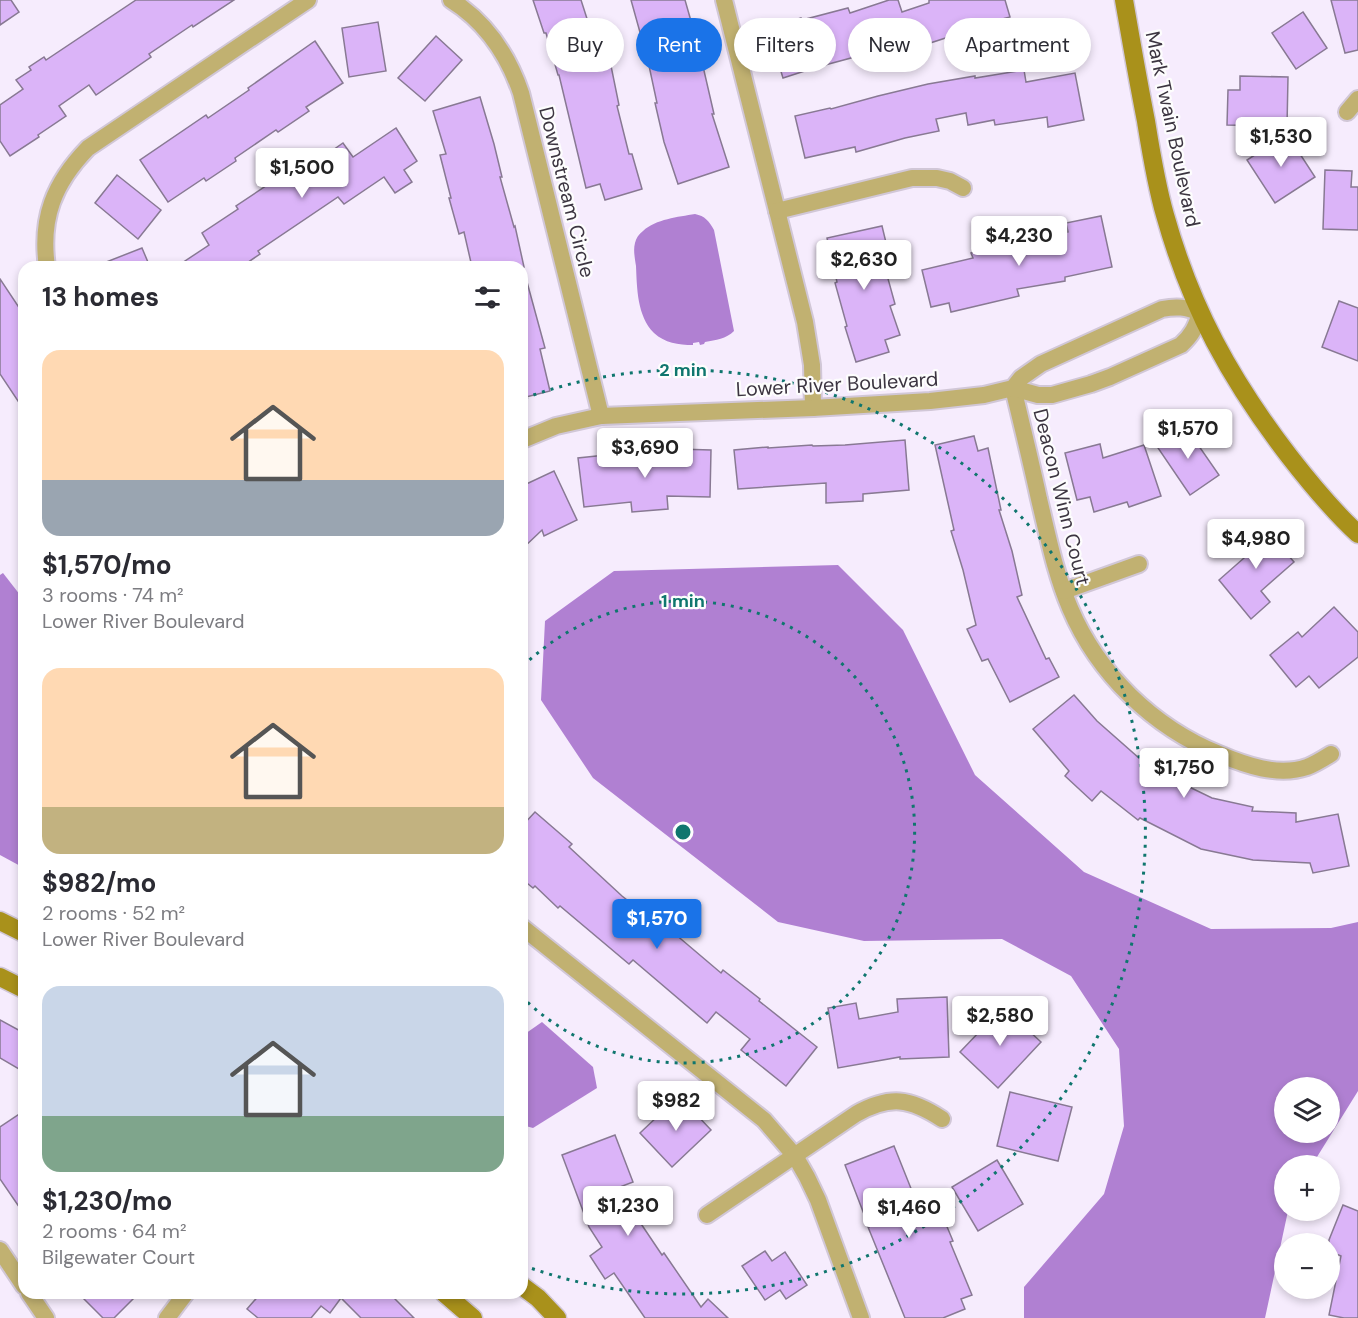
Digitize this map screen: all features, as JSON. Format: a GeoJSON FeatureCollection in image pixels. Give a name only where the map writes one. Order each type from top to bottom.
{"type":"FeatureCollection","features":[{"type":"Feature","properties":{"kind":"street"},"geometry":{"type":"LineString","coordinates":[[47,261],[46,224],[56,190],[88,148],[308,0]]}},
{"type":"Feature","properties":{"kind":"street","name":"Downstream Circle"},"geometry":{"type":"LineString","coordinates":[[451,0],[474,17],[499,45],[516,76],[601,416]]}},
{"type":"Feature","properties":{"kind":"street"},"geometry":{"type":"LineString","coordinates":[[724,0],[807,333],[812,365],[813,408]]}},
{"type":"Feature","properties":{"kind":"street","name":"Mark Twain Boulevard"},"geometry":{"type":"LineString","coordinates":[[1124,0],[1164,212],[1186,282],[1226,365],[1266,425],[1306,478],[1358,534]]}},
{"type":"Feature","properties":{"kind":"street"},"geometry":{"type":"LineString","coordinates":[[1347,111],[1358,99]]}},
{"type":"Feature","properties":{"kind":"street"},"geometry":{"type":"LineString","coordinates":[[777,211],[912,178],[937,178],[950,181],[963,188]]}},
{"type":"Feature","properties":{"kind":"street"},"geometry":{"type":"LineString","coordinates":[[1013,388],[1021,378],[1041,364],[1162,309],[1175,306],[1200,313]]}},
{"type":"Feature","properties":{"kind":"street","name":"Lower River Boulevard"},"geometry":{"type":"LineString","coordinates":[[528,438],[556,426],[601,416],[813,408],[959,398],[1013,388],[1038,395],[1052,394],[1110,377],[1181,345],[1191,336],[1197,326],[1200,313]]}},
{"type":"Feature","properties":{"kind":"street","name":"Deacon Winn Court"},"geometry":{"type":"LineString","coordinates":[[1013,388],[1047,533],[1064,591],[1086,640],[1112,676],[1147,711],[1187,739],[1242,763],[1275,770],[1290,770],[1305,767],[1331,754]]}},
{"type":"Feature","properties":{"kind":"street"},"geometry":{"type":"LineString","coordinates":[[1064,591],[1139,564]]}},
{"type":"Feature","properties":{"kind":"street"},"geometry":{"type":"LineString","coordinates":[[0,921],[18,930]]}},
{"type":"Feature","properties":{"kind":"street"},"geometry":{"type":"LineString","coordinates":[[528,932],[764,1120],[795,1155],[818,1200],[861,1318]]}},
{"type":"Feature","properties":{"kind":"street"},"geometry":{"type":"LineString","coordinates":[[0,977],[18,986]]}},
{"type":"Feature","properties":{"kind":"street"},"geometry":{"type":"LineString","coordinates":[[707,1215],[856,1113],[881,1102],[906,1101],[942,1119]]}},
{"type":"Feature","properties":{"kind":"street"},"geometry":{"type":"LineString","coordinates":[[0,1250],[18,1277]]}},
{"type":"Feature","properties":{"kind":"street"},"geometry":{"type":"LineString","coordinates":[[528,1290],[557,1318]]}},
{"type":"Feature","properties":{"kind":"street"},"geometry":{"type":"LineString","coordinates":[[33,1299],[46,1318]]}},
{"type":"Feature","properties":{"kind":"street"},"geometry":{"type":"LineString","coordinates":[[167,1318],[181,1299]]}},
{"type":"Feature","properties":{"kind":"street"},"geometry":{"type":"LineString","coordinates":[[451,1299],[473,1318]]}},
{"type":"Feature","properties":{"kind":"shaded area"},"geometry":{"type":"Polygon","coordinates":[[[695,214],[706,219],[714,230],[734,331],[704,344],[700,345],[699,342],[693,345],[682,345],[658,336],[644,318],[638,292],[634,246],[636,239],[648,227],[668,219],[695,214]]]}},
{"type":"Feature","properties":{"kind":"shaded area"},"geometry":{"type":"Polygon","coordinates":[[[838,565],[903,630],[975,775],[1084,872],[1211,929],[1331,928],[1358,922],[1358,1091],[1340,1120],[1340,1077],[1274,1077],[1274,1143],[1326,1143],[1318,1155],[1274,1155],[1274,1221],[1286,1221],[1283,1233],[1274,1233],[1274,1276],[1265,1318],[1024,1318],[1024,1287],[1104,1194],[1124,1126],[1119,1049],[1071,976],[1002,939],[864,941],[778,922],[593,778],[541,700],[545,621],[614,571],[838,565]]]}},
{"type":"Feature","properties":{"kind":"shaded area"},"geometry":{"type":"Polygon","coordinates":[[[3,573],[18,592],[18,865],[0,855],[0,575],[3,573]]]}},
{"type":"Feature","properties":{"kind":"shaded area"},"geometry":{"type":"Polygon","coordinates":[[[542,1022],[593,1067],[597,1088],[533,1128],[528,1127],[528,1032],[542,1022]]]}},
{"type":"Feature","properties":{"kind":"building"},"geometry":{"type":"Polygon","coordinates":[[[0,0],[11,0],[19,12],[0,25],[0,0]]]}},
{"type":"Feature","properties":{"kind":"building"},"geometry":{"type":"Polygon","coordinates":[[[136,0],[234,0],[149,54],[151,57],[96,95],[89,85],[59,106],[66,116],[10,156],[0,141],[0,105],[23,89],[16,80],[44,57],[46,60],[136,0]]]}},
{"type":"Feature","properties":{"kind":"building"},"geometry":{"type":"Polygon","coordinates":[[[533,0],[581,0],[587,18],[546,18],[546,33],[544,33],[533,0]]]}},
{"type":"Feature","properties":{"kind":"building"},"geometry":{"type":"Polygon","coordinates":[[[631,0],[685,0],[690,18],[636,18],[631,0]]]}},
{"type":"Feature","properties":{"kind":"building"},"geometry":{"type":"Polygon","coordinates":[[[889,0],[898,0],[902,12],[929,3],[929,0],[1005,0],[1010,17],[944,18],[944,38],[932,42],[932,18],[848,18],[848,59],[836,62],[836,18],[810,18],[848,8],[850,13],[889,0]]]}},
{"type":"Feature","properties":{"kind":"building"},"geometry":{"type":"Polygon","coordinates":[[[1331,0],[1358,0],[1358,50],[1345,53],[1331,0]]]}},
{"type":"Feature","properties":{"kind":"building"},"geometry":{"type":"Polygon","coordinates":[[[1303,12],[1327,48],[1296,69],[1272,33],[1303,12]]]}},
{"type":"Feature","properties":{"kind":"building"},"geometry":{"type":"Polygon","coordinates":[[[378,22],[386,71],[349,77],[342,28],[378,22]]]}},
{"type":"Feature","properties":{"kind":"building"},"geometry":{"type":"Polygon","coordinates":[[[436,36],[462,60],[425,101],[398,78],[436,36]]]}},
{"type":"Feature","properties":{"kind":"building"},"geometry":{"type":"Polygon","coordinates":[[[315,41],[343,83],[306,107],[309,111],[235,158],[236,161],[206,181],[204,178],[168,202],[140,160],[206,115],[208,118],[315,41]]]}},
{"type":"Feature","properties":{"kind":"building"},"geometry":{"type":"Polygon","coordinates":[[[557,72],[612,72],[619,105],[617,106],[629,154],[632,154],[642,189],[605,200],[600,184],[586,188],[557,72]]]}},
{"type":"Feature","properties":{"kind":"building"},"geometry":{"type":"Polygon","coordinates":[[[650,72],[704,72],[714,114],[712,114],[729,167],[678,184],[664,142],[655,103],[657,103],[650,72]]]}},
{"type":"Feature","properties":{"kind":"building"},"geometry":{"type":"Polygon","coordinates":[[[781,72],[802,72],[783,78],[781,72]]]}},
{"type":"Feature","properties":{"kind":"building"},"geometry":{"type":"Polygon","coordinates":[[[1024,72],[1026,82],[1075,73],[1084,120],[1048,127],[1047,117],[995,125],[994,120],[968,125],[966,113],[936,119],[939,131],[856,152],[855,147],[805,158],[795,116],[928,84],[975,76],[975,78],[1024,72]]]}},
{"type":"Feature","properties":{"kind":"building"},"geometry":{"type":"Polygon","coordinates":[[[1240,76],[1288,77],[1287,126],[1227,125],[1228,90],[1240,90],[1240,76]]]}},
{"type":"Feature","properties":{"kind":"building"},"geometry":{"type":"Polygon","coordinates":[[[480,97],[523,261],[471,261],[464,232],[459,234],[449,198],[451,198],[440,155],[446,154],[433,111],[480,97]]]}},
{"type":"Feature","properties":{"kind":"building"},"geometry":{"type":"Polygon","coordinates":[[[396,128],[417,161],[404,170],[412,182],[395,193],[384,177],[344,204],[338,197],[258,251],[260,254],[250,261],[185,261],[209,245],[202,233],[238,209],[236,206],[288,171],[287,169],[302,160],[307,168],[343,143],[353,157],[396,128]]]}},
{"type":"Feature","properties":{"kind":"building"},"geometry":{"type":"Polygon","coordinates":[[[1287,134],[1315,177],[1275,203],[1247,160],[1287,134]]]}},
{"type":"Feature","properties":{"kind":"building"},"geometry":{"type":"Polygon","coordinates":[[[1325,170],[1352,171],[1351,187],[1358,187],[1358,230],[1323,229],[1325,170]]]}},
{"type":"Feature","properties":{"kind":"building"},"geometry":{"type":"Polygon","coordinates":[[[117,175],[161,210],[138,239],[95,203],[117,175]]]}},
{"type":"Feature","properties":{"kind":"building"},"geometry":{"type":"Polygon","coordinates":[[[1101,216],[1112,267],[1065,277],[1065,281],[1017,289],[1019,296],[951,312],[949,303],[931,307],[922,270],[973,258],[971,253],[1022,240],[1068,232],[1066,223],[1101,216]]]}},
{"type":"Feature","properties":{"kind":"building"},"geometry":{"type":"Polygon","coordinates":[[[882,226],[889,255],[882,257],[895,304],[890,306],[900,335],[885,340],[889,352],[856,362],[845,327],[847,326],[835,283],[837,282],[827,238],[882,226]]]}},
{"type":"Feature","properties":{"kind":"building"},"geometry":{"type":"Polygon","coordinates":[[[142,248],[147,261],[109,261],[142,248]]]}},
{"type":"Feature","properties":{"kind":"building"},"geometry":{"type":"Polygon","coordinates":[[[0,279],[18,306],[18,401],[0,374],[0,279]]]}},
{"type":"Feature","properties":{"kind":"building"},"geometry":{"type":"Polygon","coordinates":[[[528,286],[545,348],[540,349],[550,391],[528,396],[528,286]]]}},
{"type":"Feature","properties":{"kind":"building"},"geometry":{"type":"Polygon","coordinates":[[[1339,301],[1358,308],[1358,361],[1322,347],[1339,301]]]}},
{"type":"Feature","properties":{"kind":"building"},"geometry":{"type":"Polygon","coordinates":[[[1185,426],[1219,475],[1190,495],[1156,445],[1185,426]]]}},
{"type":"Feature","properties":{"kind":"building"},"geometry":{"type":"Polygon","coordinates":[[[974,436],[978,451],[988,448],[1001,510],[999,510],[1012,551],[1022,595],[1017,597],[1046,659],[1049,658],[1059,677],[1010,702],[988,659],[982,661],[967,629],[976,625],[951,531],[954,530],[935,445],[974,436]]]}},
{"type":"Feature","properties":{"kind":"building"},"geometry":{"type":"Polygon","coordinates":[[[905,440],[909,490],[863,494],[863,501],[826,503],[826,483],[738,489],[734,450],[905,440]]]}},
{"type":"Feature","properties":{"kind":"building"},"geometry":{"type":"Polygon","coordinates":[[[1100,444],[1103,458],[1144,445],[1161,496],[1129,507],[1127,502],[1094,512],[1090,497],[1077,500],[1065,453],[1100,444]]]}},
{"type":"Feature","properties":{"kind":"building"},"geometry":{"type":"Polygon","coordinates":[[[677,449],[711,450],[710,497],[667,496],[668,509],[632,512],[631,502],[584,507],[578,458],[615,454],[615,458],[677,453],[677,449]]]}},
{"type":"Feature","properties":{"kind":"building"},"geometry":{"type":"Polygon","coordinates":[[[554,471],[577,520],[544,536],[542,530],[528,543],[528,483],[554,471]]]}},
{"type":"Feature","properties":{"kind":"building"},"geometry":{"type":"Polygon","coordinates":[[[1260,523],[1294,562],[1261,591],[1270,602],[1251,619],[1219,580],[1244,558],[1233,546],[1260,523]]]}},
{"type":"Feature","properties":{"kind":"building"},"geometry":{"type":"Polygon","coordinates":[[[1334,607],[1358,632],[1358,657],[1319,688],[1309,676],[1296,687],[1270,655],[1298,632],[1302,637],[1334,607]]]}},
{"type":"Feature","properties":{"kind":"building"},"geometry":{"type":"Polygon","coordinates":[[[1074,695],[1097,721],[1139,758],[1140,756],[1176,783],[1177,781],[1212,798],[1253,807],[1252,811],[1296,813],[1296,822],[1338,814],[1349,866],[1313,873],[1310,863],[1253,860],[1201,849],[1140,818],[1138,820],[1101,791],[1092,801],[1065,776],[1069,771],[1033,729],[1074,695]]]}},
{"type":"Feature","properties":{"kind":"building"},"geometry":{"type":"Polygon","coordinates":[[[535,812],[572,844],[569,847],[622,896],[673,936],[675,934],[721,973],[723,970],[817,1047],[786,1086],[741,1050],[750,1039],[716,1012],[707,1023],[633,960],[629,964],[560,906],[558,908],[535,886],[533,888],[528,884],[528,820],[535,812]]]}},
{"type":"Feature","properties":{"kind":"building"},"geometry":{"type":"Polygon","coordinates":[[[947,997],[949,1057],[900,1059],[900,1057],[838,1068],[828,1008],[856,1003],[859,1019],[898,1012],[897,999],[947,997]]]}},
{"type":"Feature","properties":{"kind":"building"},"geometry":{"type":"Polygon","coordinates":[[[1003,1007],[1041,1042],[998,1088],[960,1052],[1003,1007]]]}},
{"type":"Feature","properties":{"kind":"building"},"geometry":{"type":"Polygon","coordinates":[[[0,1020],[18,1030],[18,1068],[0,1058],[0,1020]]]}},
{"type":"Feature","properties":{"kind":"building"},"geometry":{"type":"Polygon","coordinates":[[[1010,1092],[1072,1107],[1058,1161],[997,1146],[1010,1092]]]}},
{"type":"Feature","properties":{"kind":"building"},"geometry":{"type":"Polygon","coordinates":[[[679,1096],[711,1130],[672,1167],[640,1133],[679,1096]]]}},
{"type":"Feature","properties":{"kind":"building"},"geometry":{"type":"Polygon","coordinates":[[[18,1115],[18,1205],[0,1179],[0,1127],[18,1115]]]}},
{"type":"Feature","properties":{"kind":"building"},"geometry":{"type":"Polygon","coordinates":[[[615,1135],[633,1182],[617,1188],[662,1255],[664,1253],[701,1307],[708,1299],[728,1318],[645,1318],[614,1273],[605,1279],[590,1256],[602,1247],[589,1227],[562,1155],[615,1135]]]}},
{"type":"Feature","properties":{"kind":"building"},"geometry":{"type":"Polygon","coordinates":[[[894,1146],[918,1206],[922,1204],[927,1216],[940,1210],[953,1241],[950,1242],[972,1295],[961,1299],[965,1309],[943,1318],[905,1318],[845,1165],[894,1146]]]}},
{"type":"Feature","properties":{"kind":"building"},"geometry":{"type":"Polygon","coordinates":[[[997,1160],[1023,1204],[978,1231],[952,1187],[997,1160]]]}},
{"type":"Feature","properties":{"kind":"building"},"geometry":{"type":"Polygon","coordinates":[[[1343,1205],[1358,1211],[1358,1318],[1329,1315],[1332,1299],[1340,1299],[1340,1233],[1332,1233],[1337,1221],[1340,1221],[1343,1205]]]}},
{"type":"Feature","properties":{"kind":"building"},"geometry":{"type":"Polygon","coordinates":[[[765,1251],[772,1261],[785,1252],[807,1285],[786,1299],[780,1290],[765,1300],[742,1266],[765,1251]]]}},
{"type":"Feature","properties":{"kind":"building"},"geometry":{"type":"Polygon","coordinates":[[[84,1299],[133,1299],[114,1318],[103,1318],[84,1299]]]}},
{"type":"Feature","properties":{"kind":"building"},"geometry":{"type":"Polygon","coordinates":[[[256,1299],[340,1299],[330,1313],[321,1306],[311,1318],[258,1318],[247,1309],[256,1299]]]}},
{"type":"Feature","properties":{"kind":"building"},"geometry":{"type":"Polygon","coordinates":[[[342,1299],[395,1299],[414,1318],[361,1318],[342,1299]]]}}]}
